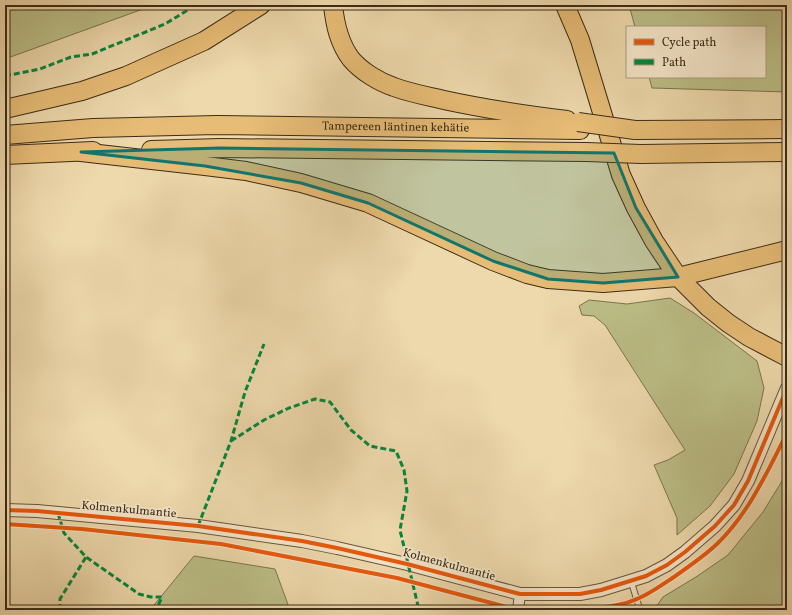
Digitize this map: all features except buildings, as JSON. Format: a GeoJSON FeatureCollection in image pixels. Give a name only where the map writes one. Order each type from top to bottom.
{"type":"FeatureCollection","features":[{"type":"Feature","properties":{"kind":"highway"},"geometry":{"type":"LineString","coordinates":[[5,109],[82,91],[126,76],[204,41],[261,5]]}},
{"type":"Feature","properties":{"kind":"highway"},"geometry":{"type":"LineString","coordinates":[[333,5],[334,23],[344,49],[352,60],[376,79],[393,87],[417,94],[461,104],[579,126]]}},
{"type":"Feature","properties":{"kind":"highway"},"geometry":{"type":"LineString","coordinates":[[565,5],[580,40],[621,175],[636,208],[654,240],[678,277],[708,307],[749,337],[787,357]]}},
{"type":"Feature","properties":{"kind":"highway","name":"Tampereen läntinen kehätie"},"geometry":{"type":"LineString","coordinates":[[5,135],[93,128],[218,125],[579,126],[634,130],[787,129]]}},
{"type":"Feature","properties":{"kind":"highway","name":"Tampereen läntinen kehätie"},"geometry":{"type":"LineString","coordinates":[[5,155],[220,148],[586,152],[641,154],[787,152]]}},
{"type":"Feature","properties":{"kind":"highway"},"geometry":{"type":"LineString","coordinates":[[81,152],[212,167],[301,183],[368,203],[493,261],[528,274],[548,279],[603,283],[678,277],[787,250]]}},
{"type":"Feature","properties":{"kind":"street","name":"Kolmenkulmantie"},"geometry":{"type":"LineString","coordinates":[[5,510],[37,511],[198,526],[302,541],[407,564],[520,594],[580,594],[601,590],[646,576],[667,565],[685,552],[715,526],[734,505],[748,481],[787,388]]}},
{"type":"Feature","properties":{"kind":"street"},"geometry":{"type":"LineString","coordinates":[[518,610],[520,594]]}},
{"type":"Feature","properties":{"kind":"lane"},"geometry":{"type":"LineString","coordinates":[[631,581],[640,610]]}},
{"type":"Feature","properties":{"kind":"highlighted area"},"geometry":{"type":"Polygon","coordinates":[[[220,148],[614,153],[636,208],[678,277],[603,283],[548,279],[493,261],[368,203],[301,183],[205,166],[81,152],[220,148]]]}},
{"type":"Feature","properties":{"kind":"green space"},"geometry":{"type":"Polygon","coordinates":[[[5,5],[154,5],[5,59],[5,5]]]}},
{"type":"Feature","properties":{"kind":"green space"},"geometry":{"type":"Polygon","coordinates":[[[629,5],[787,5],[787,92],[652,88],[649,78],[766,78],[766,26],[635,26],[629,5]]]}},
{"type":"Feature","properties":{"kind":"green space"},"geometry":{"type":"Polygon","coordinates":[[[670,298],[694,313],[757,361],[764,388],[757,421],[734,474],[710,506],[677,535],[677,518],[654,465],[668,460],[685,450],[605,325],[594,316],[582,315],[579,306],[589,300],[627,304],[670,298]]]}},
{"type":"Feature","properties":{"kind":"green space"},"geometry":{"type":"Polygon","coordinates":[[[787,473],[787,610],[657,610],[656,607],[663,597],[728,555],[763,512],[787,473]]]}},
{"type":"Feature","properties":{"kind":"green space"},"geometry":{"type":"Polygon","coordinates":[[[194,556],[275,569],[290,610],[150,610],[194,556]]]}},
{"type":"Feature","properties":{"kind":"marked path"},"geometry":{"type":"LineString","coordinates":[[5,76],[40,69],[71,57],[92,54],[165,24],[196,5]]}},
{"type":"Feature","properties":{"kind":"marked path"},"geometry":{"type":"LineString","coordinates":[[198,526],[231,441],[245,392],[264,344]]}},
{"type":"Feature","properties":{"kind":"marked path"},"geometry":{"type":"LineString","coordinates":[[231,441],[264,420],[289,408],[315,399],[330,402],[351,430],[370,446],[396,451],[404,470],[407,491],[400,530],[419,610]]}},
{"type":"Feature","properties":{"kind":"marked path"},"geometry":{"type":"LineString","coordinates":[[58,513],[64,533],[86,557],[139,594],[151,597],[162,597],[156,610]]}},
{"type":"Feature","properties":{"kind":"marked path"},"geometry":{"type":"LineString","coordinates":[[60,610],[60,599],[86,557]]}},
{"type":"Feature","properties":{"kind":"cycle path"},"geometry":{"type":"LineString","coordinates":[[5,510],[37,511],[198,526],[302,541],[407,564],[520,594],[580,594],[601,590],[646,576],[667,565],[685,552],[715,526],[734,505],[748,481],[787,388]]}},
{"type":"Feature","properties":{"kind":"cycle path"},"geometry":{"type":"LineString","coordinates":[[571,610],[610,606],[635,600],[660,587],[689,567],[717,544],[739,519],[756,492],[787,433]]}},
{"type":"Feature","properties":{"kind":"cycle path"},"geometry":{"type":"LineString","coordinates":[[5,524],[82,529],[221,544],[397,578],[518,610]]}}]}
